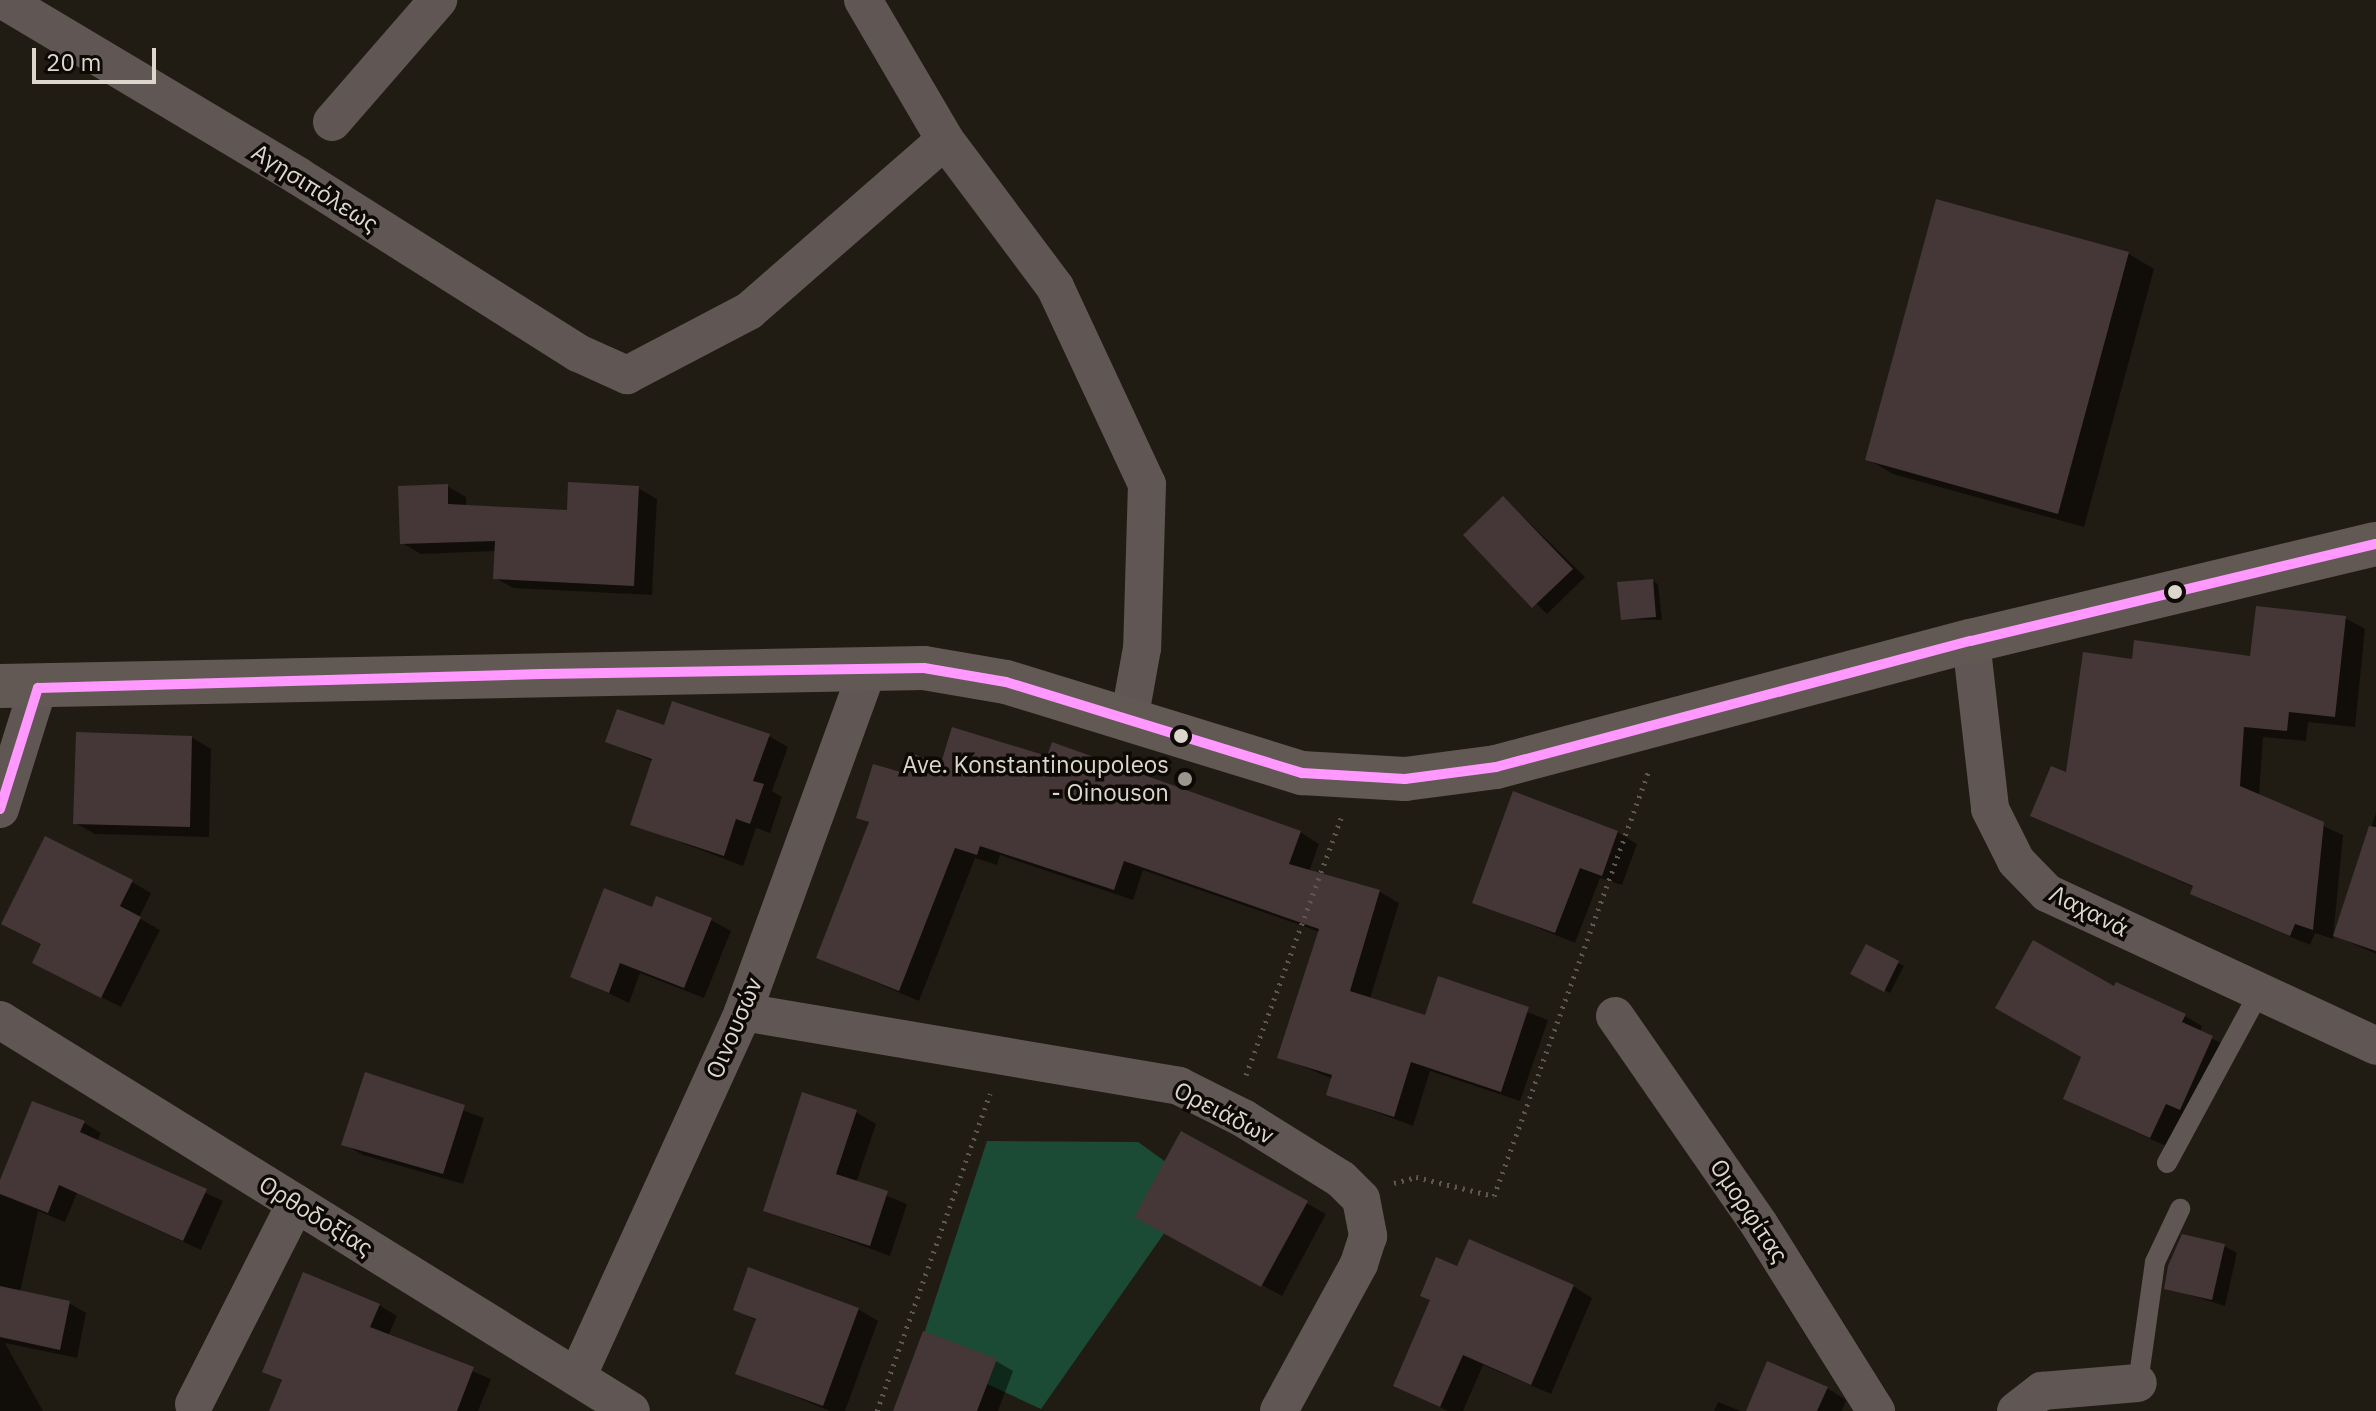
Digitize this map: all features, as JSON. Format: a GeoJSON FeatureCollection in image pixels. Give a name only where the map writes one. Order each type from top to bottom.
{"type":"FeatureCollection","features":[{"type":"Feature","properties":{"kind":"street","name":"Αγησιπόλεως"},"geometry":{"type":"LineString","coordinates":[[3,0],[298,176],[578,353],[627,375],[749,311],[945,140]]}},
{"type":"Feature","properties":{"kind":"street"},"geometry":{"type":"LineString","coordinates":[[332,122],[438,0]]}},
{"type":"Feature","properties":{"kind":"street"},"geometry":{"type":"LineString","coordinates":[[863,0],[945,140],[1055,287],[1147,484],[1142,648],[1129,720]]}},
{"type":"Feature","properties":{"kind":"street"},"geometry":{"type":"LineString","coordinates":[[0,809],[19,687],[924,668],[1006,682],[1302,773],[1405,779],[1496,767],[1971,641],[2376,544]]}},
{"type":"Feature","properties":{"kind":"street","name":"Λαχανά"},"geometry":{"type":"LineString","coordinates":[[1971,641],[1990,809],[2016,861],[2047,893],[2376,1046]]}},
{"type":"Feature","properties":{"kind":"street","name":"Οινουσών"},"geometry":{"type":"LineString","coordinates":[[577,1377],[743,1012],[868,669]]}},
{"type":"Feature","properties":{"kind":"street","name":"Ορειάδων"},"geometry":{"type":"LineString","coordinates":[[743,1012],[1179,1086],[1232,1113],[1341,1179],[1355,1193]]}},
{"type":"Feature","properties":{"kind":"street","name":"Ομορφίτας"},"geometry":{"type":"LineString","coordinates":[[1615,1016],[1759,1224],[1876,1411]]}},
{"type":"Feature","properties":{"kind":"street","name":"Ορθοδοξίας"},"geometry":{"type":"LineString","coordinates":[[0,1020],[631,1411]]}},
{"type":"Feature","properties":{"kind":"street"},"geometry":{"type":"LineString","coordinates":[[1279,1411],[1359,1264],[1368,1236],[1367,1217],[1355,1193]]}},
{"type":"Feature","properties":{"kind":"street"},"geometry":{"type":"LineString","coordinates":[[194,1404],[296,1203]]}},
{"type":"Feature","properties":{"kind":"street"},"geometry":{"type":"LineString","coordinates":[[2016,1411],[2042,1391],[2138,1383]]}},
{"type":"Feature","properties":{"kind":"lane"},"geometry":{"type":"LineString","coordinates":[[2167,1163],[2259,993]]}},
{"type":"Feature","properties":{"kind":"lane"},"geometry":{"type":"LineString","coordinates":[[2138,1383],[2155,1262],[2180,1209]]}},
{"type":"Feature","properties":{"kind":"path"},"geometry":{"type":"LineString","coordinates":[[1355,1193],[1416,1177],[1494,1196],[1666,722]]}},
{"type":"Feature","properties":{"kind":"path"},"geometry":{"type":"LineString","coordinates":[[1232,1113],[1357,776]]}},
{"type":"Feature","properties":{"kind":"path"},"geometry":{"type":"LineString","coordinates":[[877,1411],[1004,1055]]}},
{"type":"Feature","properties":{"kind":"green space"},"geometry":{"type":"Polygon","coordinates":[[[987,1141],[1138,1142],[1198,1185],[1041,1409],[918,1352],[987,1141]]]}},
{"type":"Feature","properties":{"kind":"building"},"geometry":{"type":"Polygon","coordinates":[[[1936,199],[2129,252],[2058,514],[1865,460],[1936,199]]]}},
{"type":"Feature","properties":{"kind":"building"},"geometry":{"type":"Polygon","coordinates":[[[568,482],[639,486],[634,586],[493,579],[495,541],[400,544],[398,486],[448,484],[448,504],[567,510],[568,482]]]}},
{"type":"Feature","properties":{"kind":"building"},"geometry":{"type":"Polygon","coordinates":[[[1503,496],[1573,569],[1532,608],[1463,535],[1503,496]]]}},
{"type":"Feature","properties":{"kind":"building"},"geometry":{"type":"Polygon","coordinates":[[[1653,579],[1656,617],[1621,620],[1617,582],[1653,579]]]}},
{"type":"Feature","properties":{"kind":"building"},"geometry":{"type":"Polygon","coordinates":[[[2256,606],[2346,616],[2335,717],[2289,712],[2287,731],[2244,727],[2240,786],[2324,822],[2313,930],[2295,924],[2290,936],[2190,894],[2193,886],[2030,816],[2051,766],[2066,772],[2083,652],[2132,659],[2134,640],[2250,656],[2256,606]]]}},
{"type":"Feature","properties":{"kind":"building"},"geometry":{"type":"Polygon","coordinates":[[[672,701],[770,734],[753,781],[764,784],[750,824],[736,819],[724,856],[630,825],[652,759],[605,742],[617,709],[664,725],[672,701]]]}},
{"type":"Feature","properties":{"kind":"building"},"geometry":{"type":"Polygon","coordinates":[[[952,727],[1047,756],[1052,742],[1301,831],[1289,864],[1380,890],[1350,991],[1425,1015],[1438,976],[1529,1007],[1501,1092],[1411,1062],[1394,1117],[1326,1095],[1332,1075],[1277,1058],[1319,929],[1124,861],[1114,890],[980,846],[977,855],[955,848],[899,991],[816,958],[869,822],[856,818],[873,764],[904,773],[910,753],[941,763],[952,727]]]}},
{"type":"Feature","properties":{"kind":"building"},"geometry":{"type":"Polygon","coordinates":[[[76,732],[192,736],[190,827],[73,824],[76,732]]]}},
{"type":"Feature","properties":{"kind":"building"},"geometry":{"type":"Polygon","coordinates":[[[1513,791],[1618,831],[1602,876],[1580,868],[1555,933],[1472,903],[1513,791]]]}},
{"type":"Feature","properties":{"kind":"building"},"geometry":{"type":"Polygon","coordinates":[[[2369,826],[2376,827],[2376,951],[2333,936],[2369,826]]]}},
{"type":"Feature","properties":{"kind":"building"},"geometry":{"type":"Polygon","coordinates":[[[45,836],[133,880],[120,906],[141,917],[101,998],[32,963],[41,944],[1,924],[45,836]]]}},
{"type":"Feature","properties":{"kind":"building"},"geometry":{"type":"Polygon","coordinates":[[[604,888],[652,907],[656,896],[712,918],[684,988],[620,963],[609,993],[570,977],[604,888]]]}},
{"type":"Feature","properties":{"kind":"building"},"geometry":{"type":"Polygon","coordinates":[[[2033,940],[2114,986],[2116,982],[2186,1014],[2182,1022],[2213,1036],[2180,1110],[2166,1104],[2150,1138],[2063,1099],[2081,1057],[1995,1008],[2033,940]]]}},
{"type":"Feature","properties":{"kind":"building"},"geometry":{"type":"Polygon","coordinates":[[[1866,944],[1899,961],[1884,992],[1850,974],[1866,944]]]}},
{"type":"Feature","properties":{"kind":"building"},"geometry":{"type":"Polygon","coordinates":[[[365,1072],[465,1105],[443,1174],[341,1145],[365,1072]]]}},
{"type":"Feature","properties":{"kind":"building"},"geometry":{"type":"Polygon","coordinates":[[[802,1092],[857,1110],[836,1174],[888,1191],[870,1246],[763,1211],[802,1092]]]}},
{"type":"Feature","properties":{"kind":"building"},"geometry":{"type":"Polygon","coordinates":[[[32,1101],[85,1121],[80,1132],[207,1189],[183,1241],[59,1185],[48,1213],[0,1194],[0,1180],[32,1101]]]}},
{"type":"Feature","properties":{"kind":"building"},"geometry":{"type":"Polygon","coordinates":[[[1181,1131],[1308,1201],[1261,1287],[1134,1217],[1181,1131]]]}},
{"type":"Feature","properties":{"kind":"building"},"geometry":{"type":"Polygon","coordinates":[[[2182,1234],[2225,1244],[2212,1300],[2164,1289],[2168,1266],[2182,1234]]]}},
{"type":"Feature","properties":{"kind":"building"},"geometry":{"type":"Polygon","coordinates":[[[1469,1239],[1574,1285],[1531,1385],[1463,1355],[1440,1407],[1393,1386],[1430,1300],[1420,1296],[1436,1257],[1457,1266],[1469,1239]]]}},
{"type":"Feature","properties":{"kind":"building"},"geometry":{"type":"Polygon","coordinates":[[[748,1267],[859,1308],[823,1406],[735,1374],[756,1319],[733,1310],[748,1267]]]}},
{"type":"Feature","properties":{"kind":"building"},"geometry":{"type":"Polygon","coordinates":[[[303,1272],[380,1304],[370,1327],[474,1367],[457,1411],[269,1411],[282,1380],[262,1372],[303,1272]]]}},
{"type":"Feature","properties":{"kind":"building"},"geometry":{"type":"Polygon","coordinates":[[[0,1286],[70,1301],[60,1350],[0,1337],[0,1286]]]}},
{"type":"Feature","properties":{"kind":"building"},"geometry":{"type":"Polygon","coordinates":[[[923,1331],[997,1359],[977,1411],[893,1411],[923,1331]]]}},
{"type":"Feature","properties":{"kind":"building"},"geometry":{"type":"Polygon","coordinates":[[[1767,1361],[1828,1387],[1817,1411],[1746,1411],[1767,1361]]]}},
{"type":"Feature","properties":{"kind":"transit line"},"geometry":{"type":"LineString","coordinates":[[0,809],[38,688],[542,674],[924,668],[1006,682],[1302,773],[1405,779],[1496,767],[1971,641],[2376,544]]}},
{"type":"Feature","properties":{"kind":"place","name":"Ave. Konstantinoupoleos - Oinouson"},"geometry":{"type":"Point","coordinates":[1185,779]}}]}
